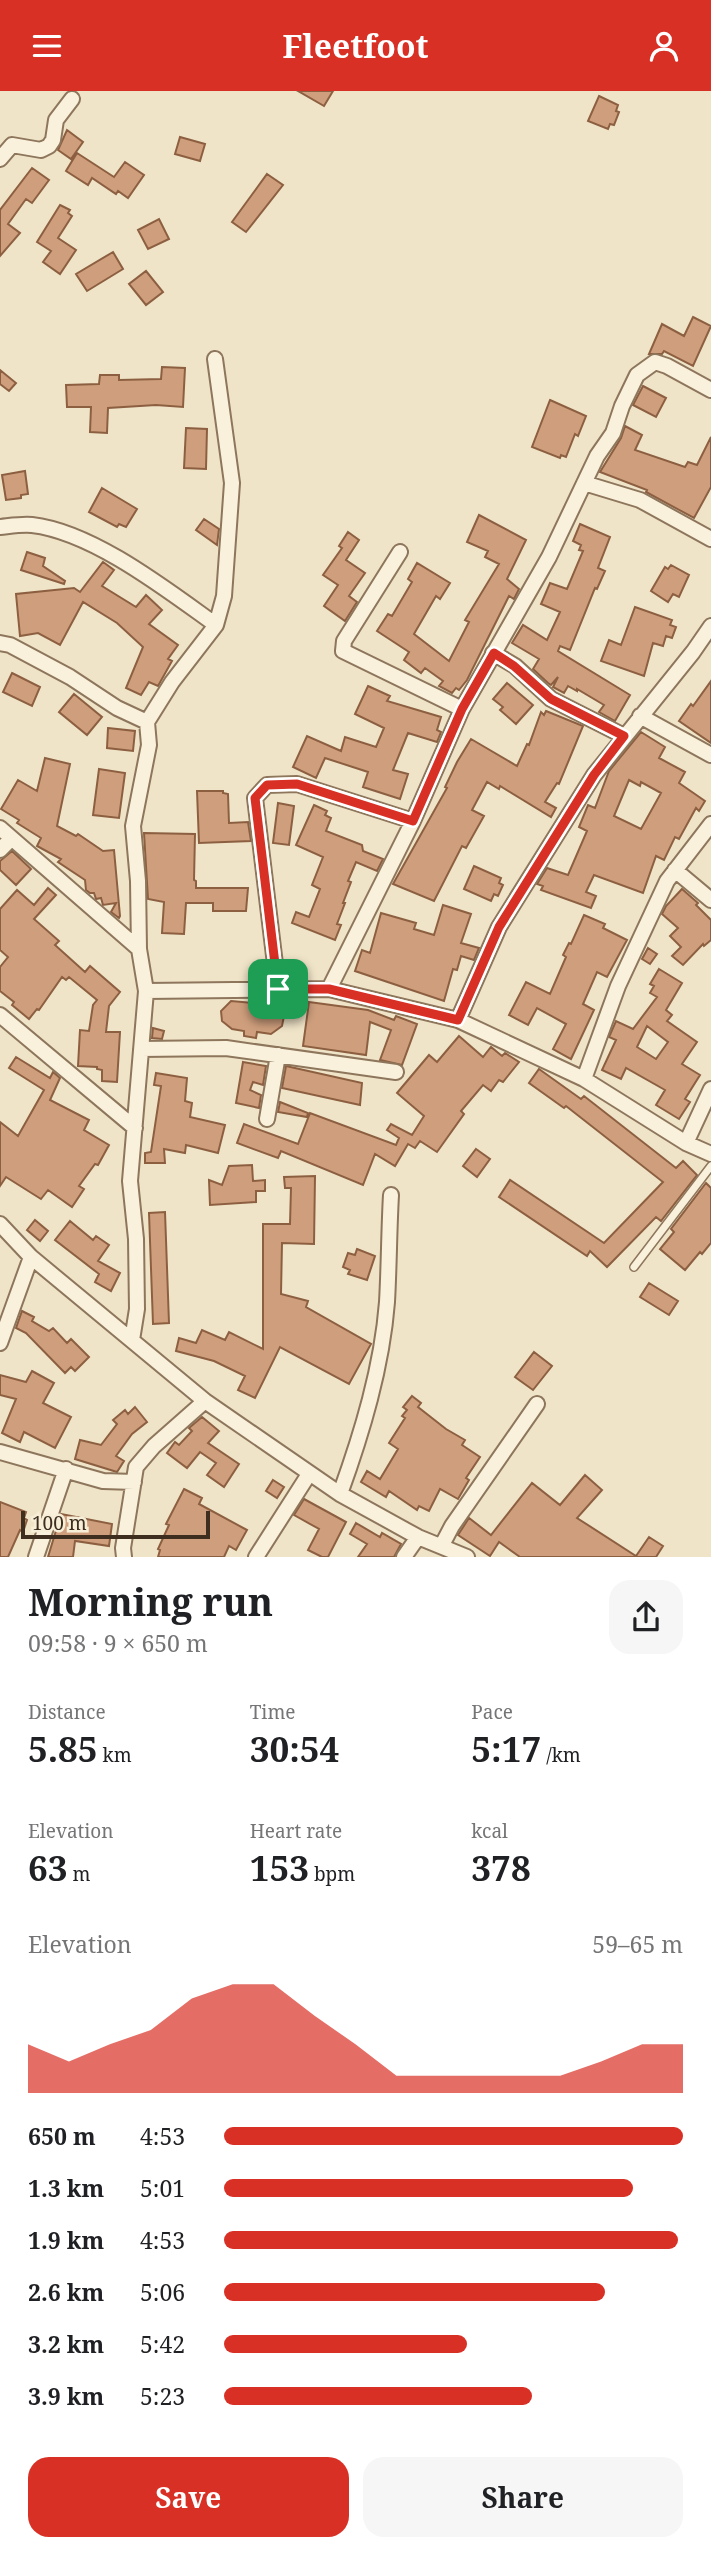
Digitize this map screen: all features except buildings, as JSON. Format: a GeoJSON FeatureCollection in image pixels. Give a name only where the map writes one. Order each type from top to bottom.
{"type":"FeatureCollection","features":[{"type":"Feature","properties":{"kind":"street"},"geometry":{"type":"LineString","coordinates":[[0,159],[12,145],[41,150],[49,146],[53,140],[56,120],[72,99]]}},
{"type":"Feature","properties":{"kind":"street"},"geometry":{"type":"LineString","coordinates":[[132,1340],[136,1309],[136,1240],[130,1181],[146,991],[139,949],[138,881],[133,826],[149,745],[147,722],[172,682],[216,625],[224,596],[232,483],[215,359]]}},
{"type":"Feature","properties":{"kind":"street"},"geometry":{"type":"LineString","coordinates":[[329,989],[413,821],[462,709],[549,557],[597,456],[613,433],[637,375],[655,362],[711,390]]}},
{"type":"Feature","properties":{"kind":"street"},"geometry":{"type":"LineString","coordinates":[[584,483],[640,500],[711,539]]}},
{"type":"Feature","properties":{"kind":"street"},"geometry":{"type":"LineString","coordinates":[[0,527],[32,525],[62,533],[101,549],[216,625]]}},
{"type":"Feature","properties":{"kind":"street"},"geometry":{"type":"LineString","coordinates":[[400,552],[344,641],[343,650],[462,709]]}},
{"type":"Feature","properties":{"kind":"street"},"geometry":{"type":"LineString","coordinates":[[458,1020],[499,927],[594,775],[711,626]]}},
{"type":"Feature","properties":{"kind":"street"},"geometry":{"type":"LineString","coordinates":[[0,643],[10,645],[69,677],[117,708],[147,722]]}},
{"type":"Feature","properties":{"kind":"street"},"geometry":{"type":"LineString","coordinates":[[494,653],[514,666],[551,699],[624,736]]}},
{"type":"Feature","properties":{"kind":"street"},"geometry":{"type":"LineString","coordinates":[[640,716],[711,755]]}},
{"type":"Feature","properties":{"kind":"street"},"geometry":{"type":"LineString","coordinates":[[278,989],[255,798],[267,785],[297,784],[413,821]]}},
{"type":"Feature","properties":{"kind":"street"},"geometry":{"type":"LineString","coordinates":[[584,1079],[618,986],[667,881],[711,824]]}},
{"type":"Feature","properties":{"kind":"street"},"geometry":{"type":"LineString","coordinates":[[0,850],[5,833],[139,949]]}},
{"type":"Feature","properties":{"kind":"street"},"geometry":{"type":"LineString","coordinates":[[675,870],[711,900]]}},
{"type":"Feature","properties":{"kind":"street"},"geometry":{"type":"LineString","coordinates":[[146,991],[329,989],[458,1020],[584,1079],[686,1143],[711,1154]]}},
{"type":"Feature","properties":{"kind":"street"},"geometry":{"type":"LineString","coordinates":[[0,1015],[135,1128]]}},
{"type":"Feature","properties":{"kind":"street"},"geometry":{"type":"LineString","coordinates":[[141,1049],[226,1048],[396,1072]]}},
{"type":"Feature","properties":{"kind":"street"},"geometry":{"type":"LineString","coordinates":[[267,1119],[278,1055]]}},
{"type":"Feature","properties":{"kind":"street"},"geometry":{"type":"LineString","coordinates":[[686,1143],[711,1089]]}},
{"type":"Feature","properties":{"kind":"street"},"geometry":{"type":"LineString","coordinates":[[340,1494],[377,1371],[387,1303],[391,1195]]}},
{"type":"Feature","properties":{"kind":"street"},"geometry":{"type":"LineString","coordinates":[[0,1224],[31,1257],[205,1401],[340,1494],[418,1537],[467,1557]]}},
{"type":"Feature","properties":{"kind":"street"},"geometry":{"type":"LineString","coordinates":[[0,1343],[31,1257]]}},
{"type":"Feature","properties":{"kind":"street"},"geometry":{"type":"LineString","coordinates":[[124,1557],[123,1548],[136,1467],[154,1446],[205,1401]]}},
{"type":"Feature","properties":{"kind":"street"},"geometry":{"type":"LineString","coordinates":[[442,1545],[452,1526],[537,1404]]}},
{"type":"Feature","properties":{"kind":"street"},"geometry":{"type":"LineString","coordinates":[[0,1452],[103,1481],[134,1482]]}},
{"type":"Feature","properties":{"kind":"street"},"geometry":{"type":"LineString","coordinates":[[36,1557],[66,1469]]}},
{"type":"Feature","properties":{"kind":"street"},"geometry":{"type":"LineString","coordinates":[[256,1557],[309,1474]]}},
{"type":"Feature","properties":{"kind":"street"},"geometry":{"type":"LineString","coordinates":[[404,1557],[418,1537]]}},
{"type":"Feature","properties":{"kind":"lane"},"geometry":{"type":"LineString","coordinates":[[634,1267],[711,1167]]}},
{"type":"Feature","properties":{"kind":"route"},"geometry":{"type":"LineString","coordinates":[[494,653],[514,666],[551,699],[624,736],[594,775],[499,927],[458,1020],[329,989],[278,989],[255,798],[267,785],[297,784],[413,821],[462,709],[494,653]]}}]}
